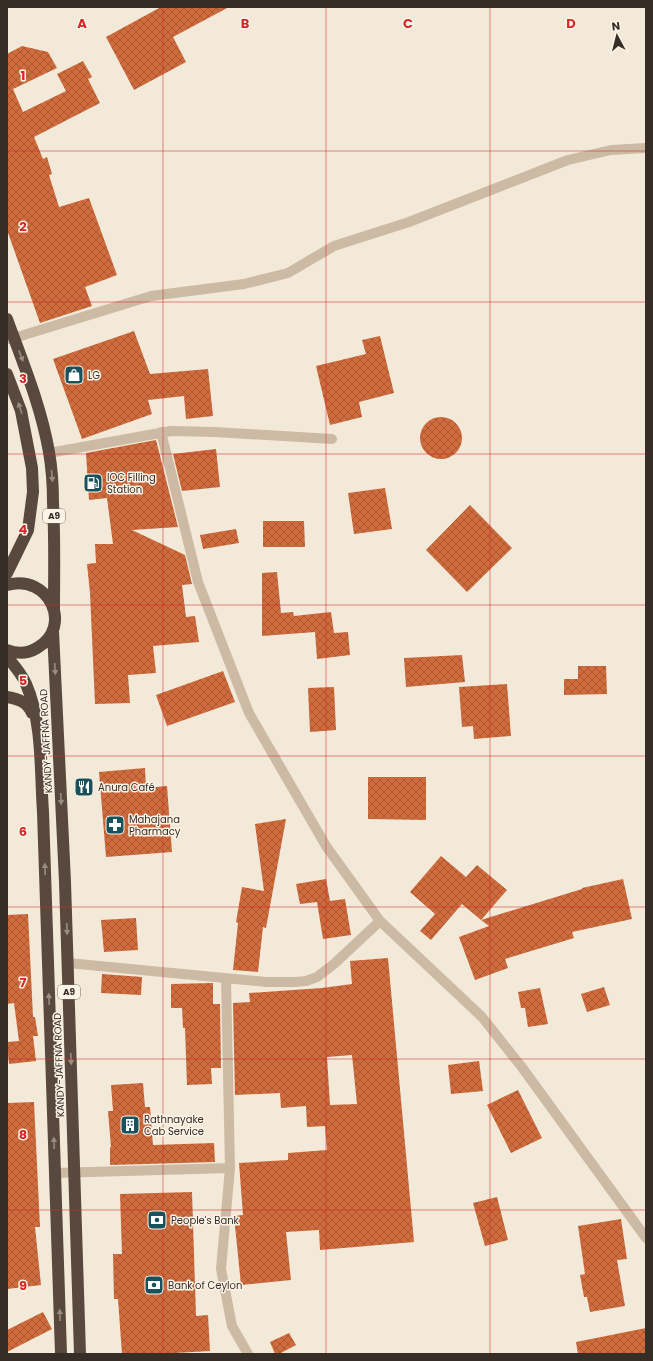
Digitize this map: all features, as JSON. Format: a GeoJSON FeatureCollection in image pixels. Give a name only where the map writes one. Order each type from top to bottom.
{"type":"FeatureCollection","features":[{"type":"Feature","properties":{"kind":"highway","name":"A9"},"geometry":{"type":"LineString","coordinates":[[7,319],[10,339],[31,384],[43,424],[49,453],[52,480],[54,534],[54,610]]}},
{"type":"Feature","properties":{"kind":"highway","name":"A9"},"geometry":{"type":"LineString","coordinates":[[7,374],[21,411],[32,468],[33,492],[28,530],[7,573]]}},
{"type":"Feature","properties":{"kind":"highway"},"geometry":{"type":"LineString","coordinates":[[7,586],[14,583],[25,583],[35,586],[44,592],[50,600],[54,610]]}},
{"type":"Feature","properties":{"kind":"highway","name":"KANDY-JAFFNA ROAD"},"geometry":{"type":"LineString","coordinates":[[54,610],[55,620],[53,630],[68,963],[80,1354]]}},
{"type":"Feature","properties":{"kind":"highway"},"geometry":{"type":"LineString","coordinates":[[9,663],[41,646],[48,639],[53,630]]}},
{"type":"Feature","properties":{"kind":"highway"},"geometry":{"type":"LineString","coordinates":[[7,650],[14,653],[24,653],[33,650]]}},
{"type":"Feature","properties":{"kind":"highway","name":"KANDY-JAFFNA ROAD"},"geometry":{"type":"LineString","coordinates":[[9,663],[20,673],[26,685],[38,727],[43,820],[61,1354]]}},
{"type":"Feature","properties":{"kind":"highway"},"geometry":{"type":"LineString","coordinates":[[7,697],[19,700],[27,705],[33,714],[38,727]]}},
{"type":"Feature","properties":{"kind":"highway"},"geometry":{"type":"LineString","coordinates":[[56,1230],[76,1229]]}},
{"type":"Feature","properties":{"kind":"street"},"geometry":{"type":"LineString","coordinates":[[10,339],[151,296],[244,284],[288,273],[334,246],[409,222],[568,160],[610,150],[646,148]]}},
{"type":"Feature","properties":{"kind":"street"},"geometry":{"type":"LineString","coordinates":[[49,453],[161,432],[175,431],[332,439]]}},
{"type":"Feature","properties":{"kind":"street"},"geometry":{"type":"LineString","coordinates":[[161,432],[198,582],[249,714],[326,846],[380,921],[482,1017],[521,1066],[646,1238]]}},
{"type":"Feature","properties":{"kind":"street"},"geometry":{"type":"LineString","coordinates":[[68,963],[226,979],[282,983],[306,981],[317,977],[334,964],[380,921]]}},
{"type":"Feature","properties":{"kind":"street"},"geometry":{"type":"LineString","coordinates":[[226,979],[230,1168],[221,1269],[232,1326],[248,1354]]}},
{"type":"Feature","properties":{"kind":"street"},"geometry":{"type":"LineString","coordinates":[[55,1173],[74,1171],[230,1168]]}},
{"type":"Feature","properties":{"kind":"building"},"geometry":{"type":"Polygon","coordinates":[[[161,7],[229,7],[173,37],[186,62],[134,90],[106,37],[161,7]]]}},
{"type":"Feature","properties":{"kind":"building"},"geometry":{"type":"Polygon","coordinates":[[[22,46],[48,52],[57,68],[13,89],[23,112],[66,91],[57,74],[83,61],[92,77],[88,79],[100,103],[34,137],[43,159],[47,157],[52,174],[49,175],[59,207],[89,198],[117,275],[85,287],[92,306],[40,323],[7,230],[7,54],[22,46]]]}},
{"type":"Feature","properties":{"kind":"building"},"geometry":{"type":"Polygon","coordinates":[[[134,331],[150,374],[208,369],[213,416],[186,419],[184,396],[148,400],[152,414],[82,439],[53,359],[134,331]]]}},
{"type":"Feature","properties":{"kind":"building"},"geometry":{"type":"Polygon","coordinates":[[[380,336],[394,393],[359,402],[362,417],[330,425],[316,366],[366,354],[362,340],[380,336]]]}},
{"type":"Feature","properties":{"kind":"building"},"geometry":{"type":"Polygon","coordinates":[[[437,417],[445,417],[456,423],[462,434],[462,442],[456,453],[445,459],[437,459],[426,453],[420,442],[420,434],[426,423],[437,417]]]}},
{"type":"Feature","properties":{"kind":"building"},"geometry":{"type":"Polygon","coordinates":[[[156,440],[178,527],[132,530],[185,555],[192,584],[182,585],[186,617],[195,616],[199,642],[153,646],[156,673],[128,675],[130,703],[95,704],[90,593],[87,564],[96,563],[95,544],[113,544],[107,498],[89,500],[86,453],[156,440]]]}},
{"type":"Feature","properties":{"kind":"building"},"geometry":{"type":"Polygon","coordinates":[[[216,449],[220,487],[182,491],[173,454],[216,449]]]}},
{"type":"Feature","properties":{"kind":"building"},"geometry":{"type":"Polygon","coordinates":[[[385,488],[392,529],[354,534],[348,493],[385,488]]]}},
{"type":"Feature","properties":{"kind":"building"},"geometry":{"type":"Polygon","coordinates":[[[470,505],[512,548],[467,592],[426,550],[470,505]]]}},
{"type":"Feature","properties":{"kind":"building"},"geometry":{"type":"Polygon","coordinates":[[[263,521],[304,521],[305,547],[263,547],[263,521]]]}},
{"type":"Feature","properties":{"kind":"building"},"geometry":{"type":"Polygon","coordinates":[[[236,529],[239,543],[203,549],[200,535],[236,529]]]}},
{"type":"Feature","properties":{"kind":"building"},"geometry":{"type":"Polygon","coordinates":[[[277,572],[281,613],[293,612],[294,616],[331,612],[334,633],[348,632],[350,655],[317,659],[315,632],[262,636],[262,573],[277,572]]]}},
{"type":"Feature","properties":{"kind":"building"},"geometry":{"type":"Polygon","coordinates":[[[462,655],[465,682],[406,687],[404,658],[462,655]]]}},
{"type":"Feature","properties":{"kind":"building"},"geometry":{"type":"Polygon","coordinates":[[[578,666],[606,666],[607,694],[564,695],[564,679],[578,679],[578,666]]]}},
{"type":"Feature","properties":{"kind":"building"},"geometry":{"type":"Polygon","coordinates":[[[223,671],[235,702],[167,726],[156,695],[223,671]]]}},
{"type":"Feature","properties":{"kind":"building"},"geometry":{"type":"Polygon","coordinates":[[[507,684],[511,736],[474,739],[473,726],[462,727],[459,687],[507,684]]]}},
{"type":"Feature","properties":{"kind":"building"},"geometry":{"type":"Polygon","coordinates":[[[334,687],[336,730],[310,732],[308,688],[334,687]]]}},
{"type":"Feature","properties":{"kind":"building"},"geometry":{"type":"Polygon","coordinates":[[[145,768],[146,788],[167,786],[172,852],[106,857],[99,772],[145,768]]]}},
{"type":"Feature","properties":{"kind":"building"},"geometry":{"type":"Polygon","coordinates":[[[368,777],[426,777],[426,820],[368,819],[368,777]]]}},
{"type":"Feature","properties":{"kind":"building"},"geometry":{"type":"Polygon","coordinates":[[[286,819],[266,928],[263,927],[258,972],[233,970],[238,923],[236,922],[242,887],[264,891],[255,824],[286,819]]]}},
{"type":"Feature","properties":{"kind":"building"},"geometry":{"type":"Polygon","coordinates":[[[441,856],[466,877],[477,865],[507,890],[481,920],[462,904],[431,940],[420,931],[435,914],[410,892],[441,856]]]}},
{"type":"Feature","properties":{"kind":"building"},"geometry":{"type":"Polygon","coordinates":[[[326,879],[330,901],[345,899],[351,935],[323,939],[317,902],[300,904],[296,884],[326,879]]]}},
{"type":"Feature","properties":{"kind":"building"},"geometry":{"type":"Polygon","coordinates":[[[623,879],[632,919],[572,932],[574,938],[505,959],[508,968],[475,980],[459,937],[489,926],[481,920],[582,888],[623,879]]]}},
{"type":"Feature","properties":{"kind":"building"},"geometry":{"type":"Polygon","coordinates":[[[28,914],[33,1017],[35,1017],[38,1036],[33,1036],[36,1061],[9,1064],[7,1042],[19,1041],[14,1003],[7,1004],[7,915],[28,914]]]}},
{"type":"Feature","properties":{"kind":"building"},"geometry":{"type":"Polygon","coordinates":[[[136,918],[138,950],[104,952],[101,920],[136,918]]]}},
{"type":"Feature","properties":{"kind":"building"},"geometry":{"type":"Polygon","coordinates":[[[388,958],[414,1242],[320,1250],[319,1230],[286,1232],[291,1280],[241,1285],[234,1216],[243,1215],[239,1163],[288,1160],[288,1153],[327,1150],[325,1126],[307,1127],[306,1106],[281,1108],[280,1093],[235,1095],[233,1003],[250,1002],[249,993],[322,988],[352,984],[350,961],[388,958]],[[352,1055],[327,1057],[330,1105],[357,1104],[352,1055]]]}},
{"type":"Feature","properties":{"kind":"building"},"geometry":{"type":"Polygon","coordinates":[[[102,974],[142,977],[141,995],[101,993],[102,974]]]}},
{"type":"Feature","properties":{"kind":"building"},"geometry":{"type":"Polygon","coordinates":[[[213,983],[213,1004],[220,1004],[221,1068],[211,1068],[212,1084],[187,1085],[185,1028],[183,1028],[182,1008],[171,1008],[171,984],[213,983]]]}},
{"type":"Feature","properties":{"kind":"building"},"geometry":{"type":"Polygon","coordinates":[[[604,987],[610,1005],[587,1012],[581,994],[604,987]]]}},
{"type":"Feature","properties":{"kind":"building"},"geometry":{"type":"Polygon","coordinates":[[[540,988],[548,1024],[528,1027],[525,1008],[521,1008],[518,992],[540,988]]]}},
{"type":"Feature","properties":{"kind":"building"},"geometry":{"type":"Polygon","coordinates":[[[479,1061],[483,1091],[451,1094],[448,1065],[479,1061]]]}},
{"type":"Feature","properties":{"kind":"building"},"geometry":{"type":"Polygon","coordinates":[[[143,1083],[145,1107],[150,1107],[153,1145],[214,1143],[215,1162],[110,1165],[111,1147],[108,1111],[113,1111],[111,1085],[143,1083]]]}},
{"type":"Feature","properties":{"kind":"building"},"geometry":{"type":"Polygon","coordinates":[[[518,1090],[542,1138],[511,1153],[487,1105],[518,1090]]]}},
{"type":"Feature","properties":{"kind":"building"},"geometry":{"type":"Polygon","coordinates":[[[34,1102],[40,1227],[35,1227],[41,1285],[7,1289],[7,1103],[34,1102]]]}},
{"type":"Feature","properties":{"kind":"building"},"geometry":{"type":"Polygon","coordinates":[[[192,1192],[196,1316],[208,1315],[210,1351],[158,1354],[122,1354],[118,1299],[114,1299],[113,1254],[122,1254],[120,1194],[192,1192]]]}},
{"type":"Feature","properties":{"kind":"building"},"geometry":{"type":"Polygon","coordinates":[[[497,1197],[508,1240],[485,1246],[473,1203],[497,1197]]]}},
{"type":"Feature","properties":{"kind":"building"},"geometry":{"type":"Polygon","coordinates":[[[621,1219],[627,1259],[617,1260],[625,1306],[590,1312],[587,1297],[584,1297],[580,1275],[585,1274],[578,1226],[621,1219]]]}},
{"type":"Feature","properties":{"kind":"building"},"geometry":{"type":"Polygon","coordinates":[[[43,1312],[52,1329],[7,1352],[7,1330],[43,1312]]]}},
{"type":"Feature","properties":{"kind":"building"},"geometry":{"type":"Polygon","coordinates":[[[646,1328],[646,1354],[578,1354],[576,1342],[646,1328]]]}},
{"type":"Feature","properties":{"kind":"building"},"geometry":{"type":"Polygon","coordinates":[[[289,1333],[296,1345],[279,1354],[275,1354],[270,1342],[289,1333]]]}},
{"type":"Feature","properties":{"kind":"place","name":"LG"},"geometry":{"type":"Point","coordinates":[74,375]}},
{"type":"Feature","properties":{"kind":"place","name":"IOC Filling Station"},"geometry":{"type":"Point","coordinates":[93,483]}},
{"type":"Feature","properties":{"kind":"place","name":"Anura Café"},"geometry":{"type":"Point","coordinates":[84,787]}},
{"type":"Feature","properties":{"kind":"place","name":"Mahajana Pharmacy"},"geometry":{"type":"Point","coordinates":[115,825]}},
{"type":"Feature","properties":{"kind":"place","name":"Rathnayake Cab Service"},"geometry":{"type":"Point","coordinates":[130,1125]}},
{"type":"Feature","properties":{"kind":"place","name":"People's Bank"},"geometry":{"type":"Point","coordinates":[157,1220]}},
{"type":"Feature","properties":{"kind":"place","name":"Bank of Ceylon"},"geometry":{"type":"Point","coordinates":[154,1285]}}]}
